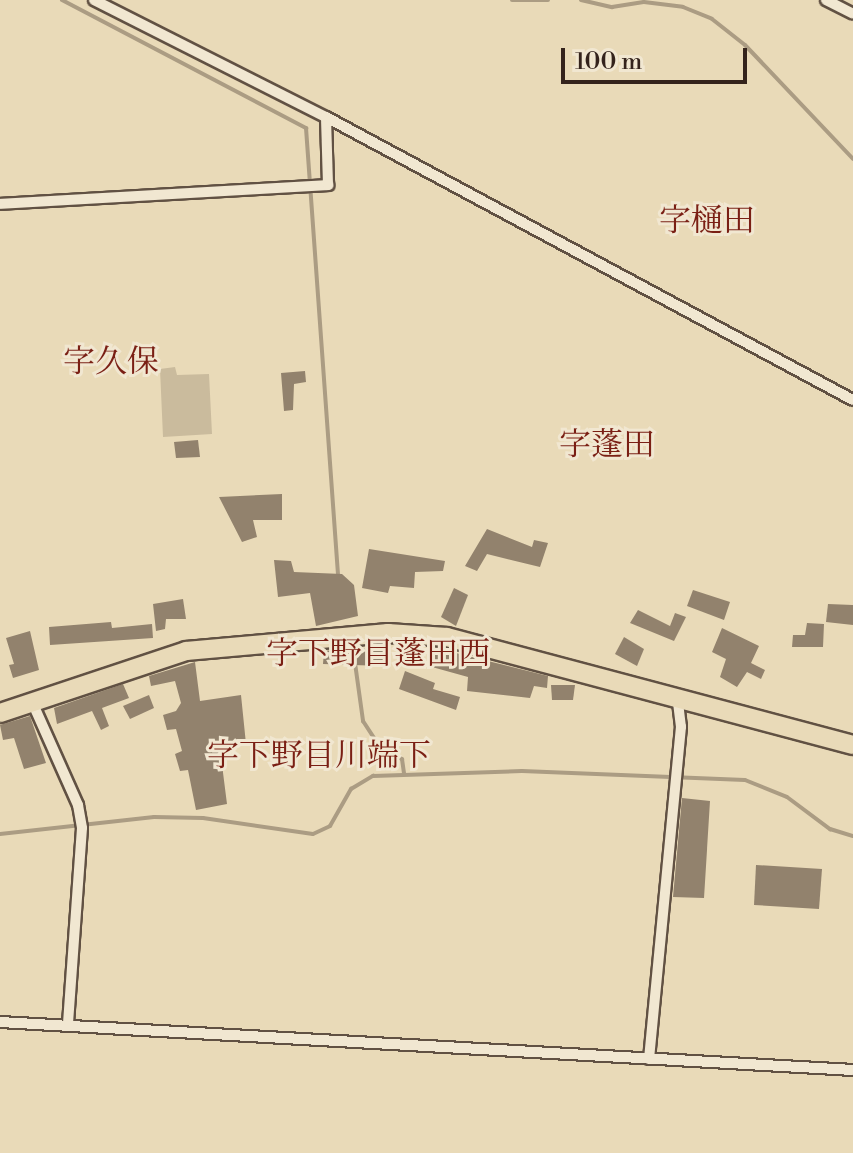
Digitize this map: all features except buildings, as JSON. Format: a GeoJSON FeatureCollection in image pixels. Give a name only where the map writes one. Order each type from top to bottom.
{"type":"FeatureCollection","features":[{"type":"Feature","properties":{"kind":"highway"},"geometry":{"type":"LineString","coordinates":[[0,713],[186,651],[388,633],[447,637],[853,745]]}},
{"type":"Feature","properties":{"kind":"street"},"geometry":{"type":"LineString","coordinates":[[94,0],[326,117],[853,400]]}},
{"type":"Feature","properties":{"kind":"street"},"geometry":{"type":"LineString","coordinates":[[826,0],[853,14]]}},
{"type":"Feature","properties":{"kind":"street"},"geometry":{"type":"LineString","coordinates":[[0,204],[328,185],[326,117]]}},
{"type":"Feature","properties":{"kind":"street"},"geometry":{"type":"LineString","coordinates":[[649,1059],[681,727],[677,696]]}},
{"type":"Feature","properties":{"kind":"street"},"geometry":{"type":"LineString","coordinates":[[33,704],[81,822],[68,1025]]}},
{"type":"Feature","properties":{"kind":"street"},"geometry":{"type":"LineString","coordinates":[[0,1022],[853,1070]]}},
{"type":"Feature","properties":{"kind":"shaded area"},"geometry":{"type":"Polygon","coordinates":[[[175,367],[177,375],[209,374],[212,434],[163,437],[160,369],[175,367]]]}},
{"type":"Feature","properties":{"kind":"waterway"},"geometry":{"type":"LineString","coordinates":[[62,0],[306,128],[338,576]]}},
{"type":"Feature","properties":{"kind":"waterway"},"geometry":{"type":"LineString","coordinates":[[512,0],[548,0]]}},
{"type":"Feature","properties":{"kind":"waterway"},"geometry":{"type":"LineString","coordinates":[[581,0],[612,7],[644,2],[683,7],[712,19],[745,45],[853,159]]}},
{"type":"Feature","properties":{"kind":"waterway"},"geometry":{"type":"LineString","coordinates":[[355,663],[363,721],[376,741],[402,759],[404,774]]}},
{"type":"Feature","properties":{"kind":"waterway"},"geometry":{"type":"LineString","coordinates":[[0,834],[154,817],[203,818],[313,834],[330,826],[351,789],[373,776],[522,771],[745,780],[787,797],[830,829],[853,836]]}},
{"type":"Feature","properties":{"kind":"district","name":"字樋田"},"geometry":{"type":"Point","coordinates":[707,221]}},
{"type":"Feature","properties":{"kind":"district","name":"字久保"},"geometry":{"type":"Point","coordinates":[111,362]}},
{"type":"Feature","properties":{"kind":"district","name":"字蓬田"},"geometry":{"type":"Point","coordinates":[607,445]}},
{"type":"Feature","properties":{"kind":"district","name":"字下野目蓬田西"},"geometry":{"type":"Point","coordinates":[378,654]}},
{"type":"Feature","properties":{"kind":"district","name":"字下野目川端下"},"geometry":{"type":"Point","coordinates":[319,756]}}]}
